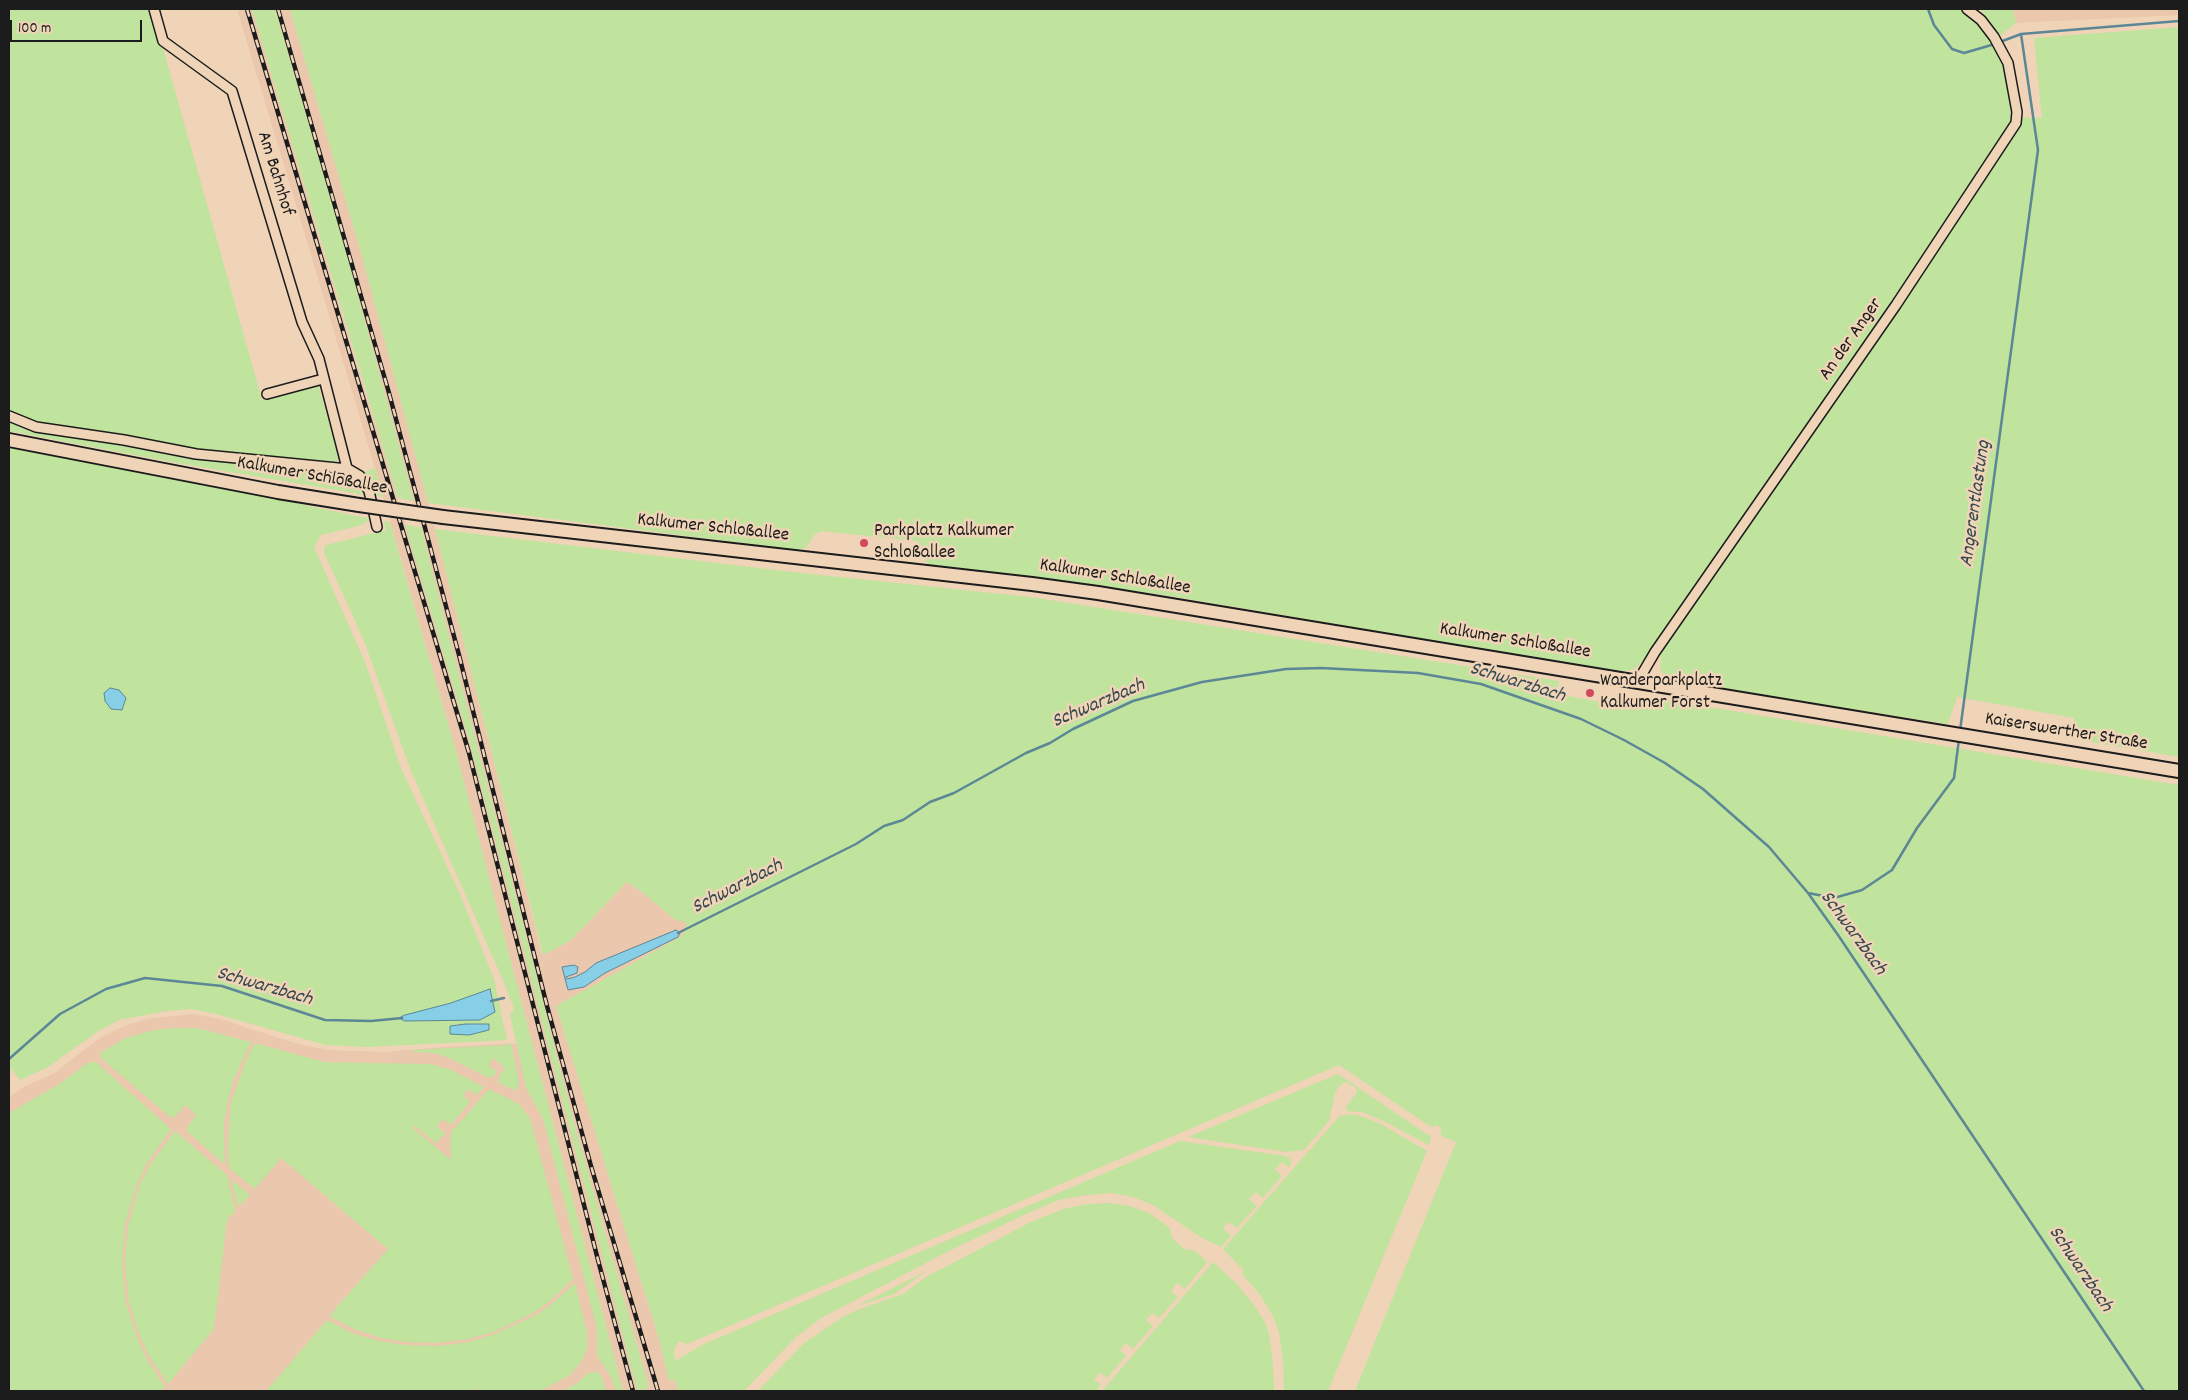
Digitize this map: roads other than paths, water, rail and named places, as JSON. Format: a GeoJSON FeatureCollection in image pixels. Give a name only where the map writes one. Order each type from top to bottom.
{"type":"FeatureCollection","features":[{"type":"Feature","properties":{"kind":"main road","name":"Kalkumer Schloßallee"},"geometry":{"type":"LineString","coordinates":[[9,440],[278,492],[359,505],[443,517],[1042,585],[1947,733]]}},
{"type":"Feature","properties":{"kind":"main road","name":"Kaiserswerther Straße"},"geometry":{"type":"LineString","coordinates":[[1947,733],[2179,770]]}},
{"type":"Feature","properties":{"kind":"street","name":"Am Bahnhof"},"geometry":{"type":"LineString","coordinates":[[154,9],[163,41],[232,90],[302,322],[319,359],[348,470]]}},
{"type":"Feature","properties":{"kind":"street","name":"An der Anger"},"geometry":{"type":"LineString","coordinates":[[1638,681],[1656,652],[1896,305],[2016,123],[2017,112],[2008,63],[1994,37],[1980,20],[1967,9]]}},
{"type":"Feature","properties":{"kind":"street"},"geometry":{"type":"LineString","coordinates":[[268,394],[323,379]]}},
{"type":"Feature","properties":{"kind":"street"},"geometry":{"type":"LineString","coordinates":[[9,416],[36,427],[124,440],[196,454],[348,470],[360,476],[369,491],[377,527]]}},
{"type":"Feature","properties":{"kind":"water"},"geometry":{"type":"Polygon","coordinates":[[[110,688],[119,690],[126,698],[122,710],[111,709],[105,701],[104,693],[110,688]]]}},
{"type":"Feature","properties":{"kind":"water"},"geometry":{"type":"Polygon","coordinates":[[[676,930],[680,933],[678,937],[605,973],[584,987],[568,990],[562,967],[574,965],[578,967],[577,973],[566,977],[567,979],[575,977],[596,963],[676,930]]]}},
{"type":"Feature","properties":{"kind":"water"},"geometry":{"type":"Polygon","coordinates":[[[490,989],[495,1012],[480,1020],[405,1021],[399,1018],[451,1003],[490,989]]]}},
{"type":"Feature","properties":{"kind":"water"},"geometry":{"type":"Polygon","coordinates":[[[489,1024],[489,1030],[469,1035],[450,1034],[450,1026],[489,1024]]]}},
{"type":"Feature","properties":{"kind":"waterway"},"geometry":{"type":"LineString","coordinates":[[1928,9],[1934,25],[1952,49],[1964,53],[1995,44]]}},
{"type":"Feature","properties":{"kind":"waterway"},"geometry":{"type":"LineString","coordinates":[[2000,42],[2021,34],[2179,21]]}},
{"type":"Feature","properties":{"kind":"waterway","name":"Angerentlastung"},"geometry":{"type":"LineString","coordinates":[[1960,731],[2038,150],[2021,34]]}},
{"type":"Feature","properties":{"kind":"waterway","name":"Schwarzbach"},"geometry":{"type":"LineString","coordinates":[[678,933],[856,844],[884,826],[903,820],[930,802],[954,793],[1073,729],[1133,701],[1202,682],[1286,669],[1321,668],[1418,673],[1481,684],[1581,719],[1665,763],[1703,789],[1769,847],[1808,893],[1838,935],[2144,1391]]}},
{"type":"Feature","properties":{"kind":"waterway","name":"Angerentlastung"},"geometry":{"type":"LineString","coordinates":[[1808,893],[1834,898],[1862,890],[1892,870],[1917,828],[1954,778],[1959,739]]}},
{"type":"Feature","properties":{"kind":"waterway","name":"Schwarzbach"},"geometry":{"type":"LineString","coordinates":[[9,1059],[60,1014],[106,989],[145,978],[222,986],[325,1020],[371,1021],[402,1018]]}},
{"type":"Feature","properties":{"kind":"waterway","name":"Schwarzbach"},"geometry":{"type":"LineString","coordinates":[[491,1001],[504,998]]}},
{"type":"Feature","properties":{"kind":"railway"},"geometry":{"type":"LineString","coordinates":[[247,9],[469,753],[633,1391]]}},
{"type":"Feature","properties":{"kind":"railway"},"geometry":{"type":"LineString","coordinates":[[278,9],[389,393],[459,655],[547,1006],[591,1166],[658,1391]]}},
{"type":"Feature","properties":{"kind":"place","name":"Parkplatz Kalkumer Schloßallee"},"geometry":{"type":"Point","coordinates":[864,543]}},
{"type":"Feature","properties":{"kind":"place","name":"Wanderparkplatz Kalkumer Forst"},"geometry":{"type":"Point","coordinates":[1590,693]}}]}
